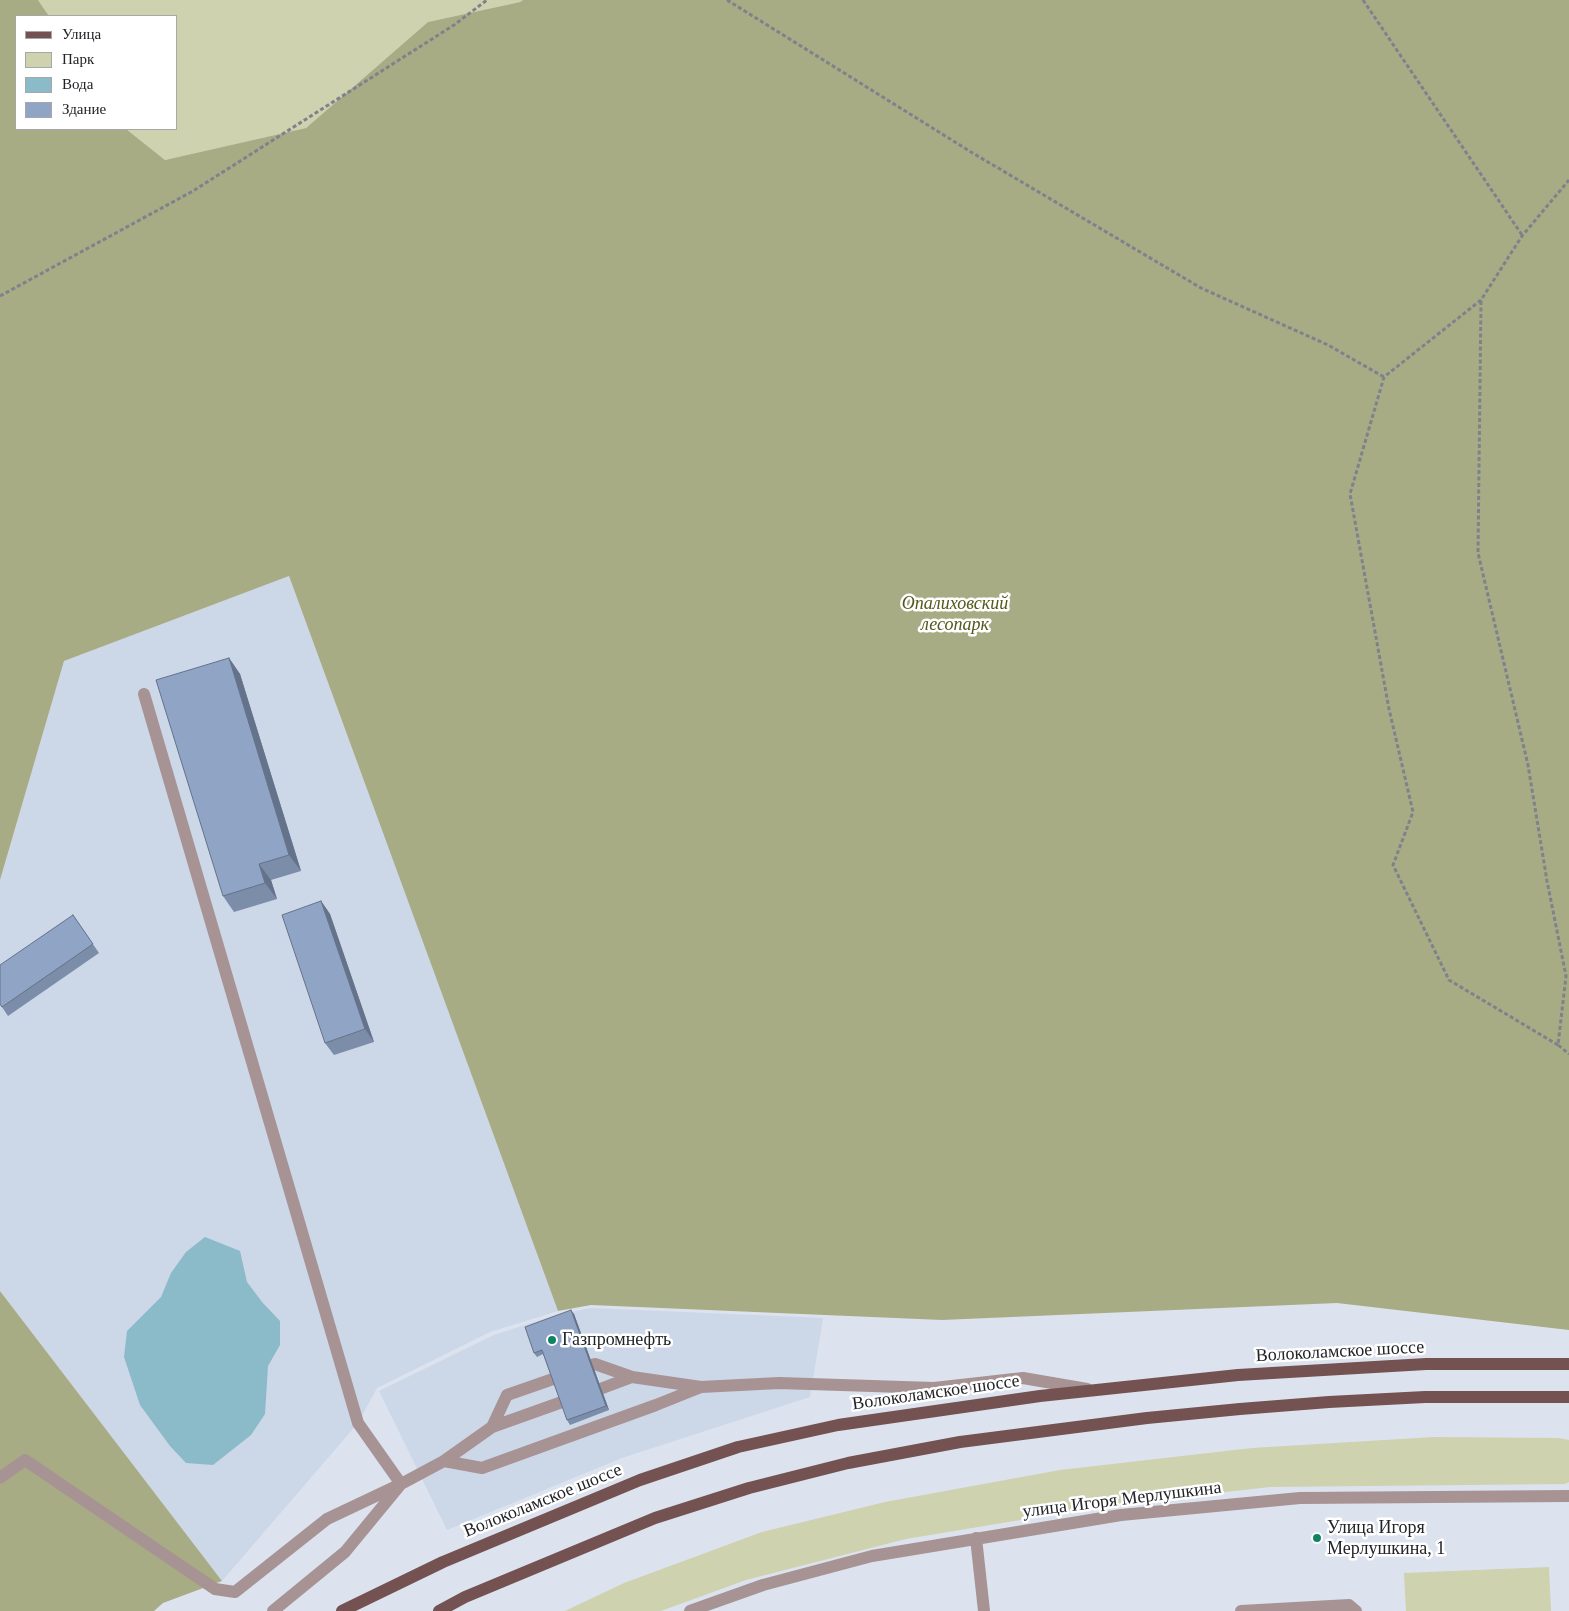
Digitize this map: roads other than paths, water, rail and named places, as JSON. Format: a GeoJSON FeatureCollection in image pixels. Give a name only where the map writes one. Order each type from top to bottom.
{"type":"FeatureCollection","features":[{"type":"Feature","properties":{"kind":"main road","name":"Волоколамское шоссе"},"geometry":{"type":"LineString","coordinates":[[342,1611],[442,1562],[640,1480],[738,1447],[838,1425],[1040,1396],[1238,1375],[1426,1364],[1569,1364]]}},
{"type":"Feature","properties":{"kind":"main road"},"geometry":{"type":"LineString","coordinates":[[438,1611],[492,1586],[655,1518],[749,1488],[857,1461],[970,1441],[1147,1418],[1250,1408],[1425,1397],[1569,1398]]}},
{"type":"Feature","properties":{"kind":"street"},"geometry":{"type":"LineString","coordinates":[[144,694],[358,1423],[401,1484]]}},
{"type":"Feature","properties":{"kind":"street"},"geometry":{"type":"LineString","coordinates":[[592,1365],[595,1364],[632,1377],[701,1387],[779,1383],[934,1388],[1022,1378],[1097,1391]]}},
{"type":"Feature","properties":{"kind":"street"},"geometry":{"type":"LineString","coordinates":[[600,1389],[632,1377]]}},
{"type":"Feature","properties":{"kind":"street"},"geometry":{"type":"LineString","coordinates":[[492,1427],[507,1395],[554,1379]]}},
{"type":"Feature","properties":{"kind":"street"},"geometry":{"type":"LineString","coordinates":[[444,1461],[482,1468],[701,1387]]}},
{"type":"Feature","properties":{"kind":"street"},"geometry":{"type":"LineString","coordinates":[[0,1478],[25,1460],[215,1589],[235,1592],[327,1519],[401,1484],[444,1461],[492,1427],[562,1402]]}},
{"type":"Feature","properties":{"kind":"street"},"geometry":{"type":"LineString","coordinates":[[273,1611],[345,1552],[401,1484]]}},
{"type":"Feature","properties":{"kind":"street","name":"улица Игоря Мерлушкина"},"geometry":{"type":"LineString","coordinates":[[690,1611],[763,1585],[872,1556],[1121,1514],[1300,1498],[1569,1496]]}},
{"type":"Feature","properties":{"kind":"street"},"geometry":{"type":"LineString","coordinates":[[976,1538],[984,1611]]}},
{"type":"Feature","properties":{"kind":"street"},"geometry":{"type":"LineString","coordinates":[[1240,1611],[1348,1605],[1356,1611]]}},
{"type":"Feature","properties":{"kind":"water"},"geometry":{"type":"Polygon","coordinates":[[[205,1237],[240,1251],[247,1282],[280,1321],[280,1345],[268,1366],[265,1414],[251,1435],[213,1465],[186,1463],[170,1446],[140,1405],[124,1357],[127,1331],[161,1297],[171,1273],[186,1252],[205,1237]]]}},
{"type":"Feature","properties":{"kind":"place","name":"Газпромнефть"},"geometry":{"type":"Point","coordinates":[552,1340]}},
{"type":"Feature","properties":{"kind":"place","name":"Улица Игоря Мерлушкина, 1"},"geometry":{"type":"Point","coordinates":[1317,1538]}},
{"type":"Feature","properties":{"kind":"park label","name":"Опалиховский лесопарк"},"geometry":{"type":"Point","coordinates":[955,614]}}]}
